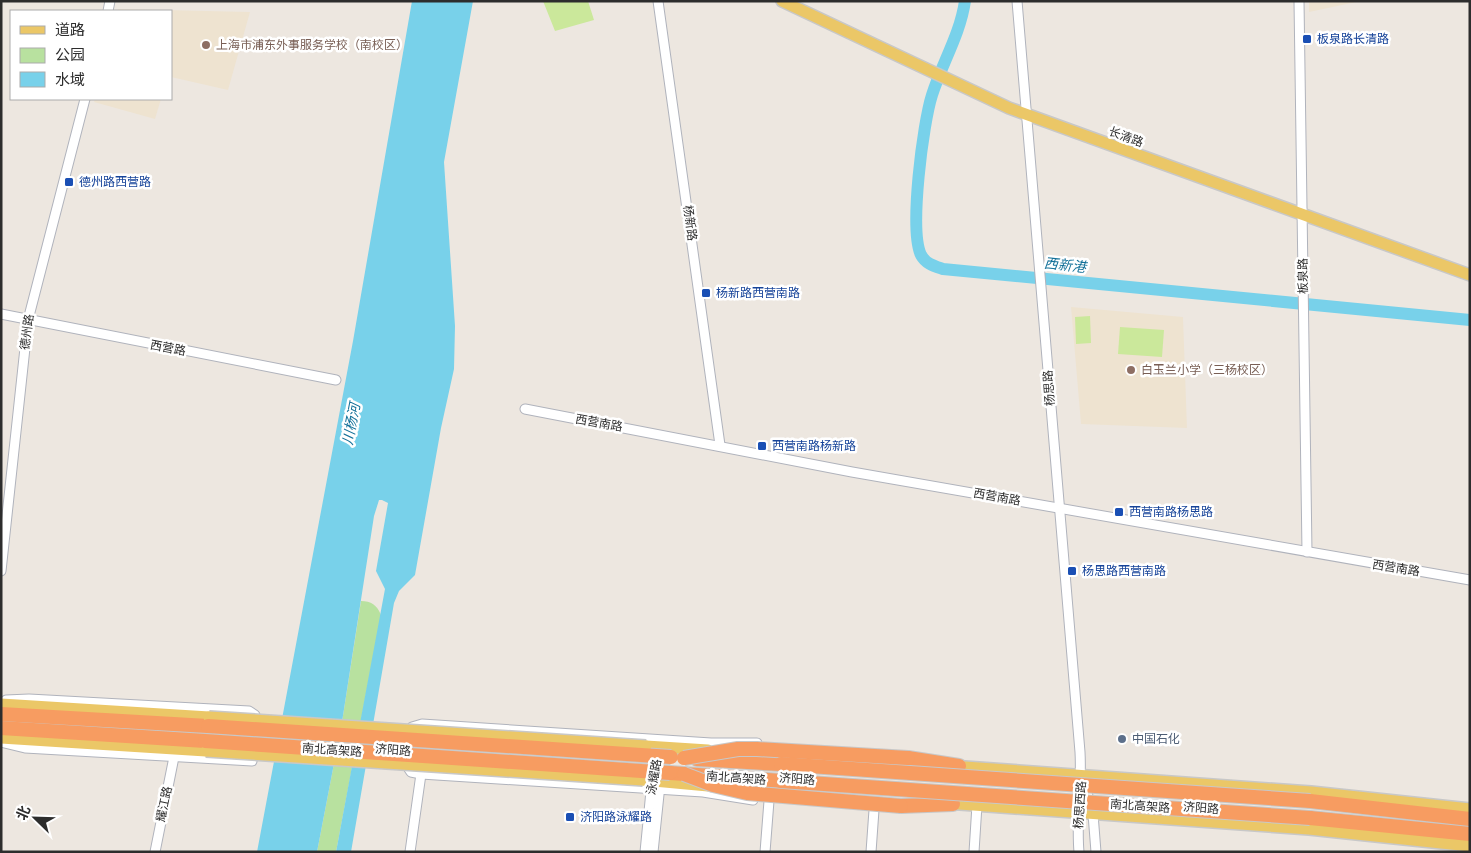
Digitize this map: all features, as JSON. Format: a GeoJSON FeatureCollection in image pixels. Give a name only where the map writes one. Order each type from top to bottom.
{"type":"FeatureCollection","features":[{"type":"Feature","properties":{"kind":"highway","name":"南北高架路"},"geometry":{"type":"LineString","coordinates":[[1,714],[1310,801],[1470,819]]}},
{"type":"Feature","properties":{"kind":"highway","name":"南北高架路"},"geometry":{"type":"LineString","coordinates":[[1,728],[1310,818],[1470,834]]}},
{"type":"Feature","properties":{"kind":"highway"},"geometry":{"type":"LineString","coordinates":[[684,758],[738,749],[757,749],[908,758],[960,766]]}},
{"type":"Feature","properties":{"kind":"highway"},"geometry":{"type":"LineString","coordinates":[[684,774],[713,785],[747,793],[901,806],[952,804]]}},
{"type":"Feature","properties":{"kind":"main road","name":"长清路"},"geometry":{"type":"LineString","coordinates":[[782,1],[1027,116],[1470,276]]}},
{"type":"Feature","properties":{"kind":"main road","name":"济阳路"},"geometry":{"type":"LineString","coordinates":[[1,703],[960,766],[1311,792],[1470,809]]}},
{"type":"Feature","properties":{"kind":"main road","name":"济阳路"},"geometry":{"type":"LineString","coordinates":[[1,738],[1309,829],[1470,846]]}},
{"type":"Feature","properties":{"kind":"street","name":"杨新路"},"geometry":{"type":"LineString","coordinates":[[658,1],[720,445]]}},
{"type":"Feature","properties":{"kind":"street","name":"杨思路"},"geometry":{"type":"LineString","coordinates":[[1017,1],[1082,775]]}},
{"type":"Feature","properties":{"kind":"street","name":"板泉路"},"geometry":{"type":"LineString","coordinates":[[1299,1],[1307,552]]}},
{"type":"Feature","properties":{"kind":"street","name":"德州路"},"geometry":{"type":"LineString","coordinates":[[1,571],[28,320],[85,100]]}},
{"type":"Feature","properties":{"kind":"street","name":"西营路"},"geometry":{"type":"LineString","coordinates":[[1,314],[336,380]]}},
{"type":"Feature","properties":{"kind":"street","name":"西营南路"},"geometry":{"type":"LineString","coordinates":[[525,409],[720,445],[852,472],[1470,580]]}},
{"type":"Feature","properties":{"kind":"street"},"geometry":{"type":"LineString","coordinates":[[1,703],[38,699],[249,711],[256,715],[257,722],[252,762],[25,748],[1,742]]}},
{"type":"Feature","properties":{"kind":"street"},"geometry":{"type":"LineString","coordinates":[[952,804],[912,812],[874,810],[769,801],[653,784],[421,774],[411,772],[407,766],[410,731],[412,727],[422,724],[719,743],[755,742],[908,752],[960,766]]}},
{"type":"Feature","properties":{"kind":"street","name":"泳耀路"},"geometry":{"type":"LineString","coordinates":[[645,852],[653,784],[660,747]]}},
{"type":"Feature","properties":{"kind":"street","name":"耀江路"},"geometry":{"type":"LineString","coordinates":[[154,852],[174,757]]}},
{"type":"Feature","properties":{"kind":"street"},"geometry":{"type":"LineString","coordinates":[[410,852],[421,774]]}},
{"type":"Feature","properties":{"kind":"street","name":"杨思西路"},"geometry":{"type":"LineString","coordinates":[[1079,852],[1077,813],[1082,775]]}},
{"type":"Feature","properties":{"kind":"street","name":"杨思西路"},"geometry":{"type":"LineString","coordinates":[[1082,775],[1093,814],[1096,852]]}},
{"type":"Feature","properties":{"kind":"street","name":"泳耀路"},"geometry":{"type":"LineString","coordinates":[[653,784],[653,852]]}},
{"type":"Feature","properties":{"kind":"street"},"geometry":{"type":"LineString","coordinates":[[765,852],[769,801]]}},
{"type":"Feature","properties":{"kind":"street"},"geometry":{"type":"LineString","coordinates":[[974,852],[977,805]]}},
{"type":"Feature","properties":{"kind":"street"},"geometry":{"type":"LineString","coordinates":[[871,852],[874,810]]}},
{"type":"Feature","properties":{"kind":"shaded area"},"geometry":{"type":"Polygon","coordinates":[[[1309,1],[1361,1],[1309,12],[1309,1]]]}},
{"type":"Feature","properties":{"kind":"shaded area","name":"上海市浦东外事服务学校（南校区）"},"geometry":{"type":"Polygon","coordinates":[[[118,9],[162,10],[118,10],[118,9]]]}},
{"type":"Feature","properties":{"kind":"shaded area","name":"上海市浦东外事服务学校（南校区）"},"geometry":{"type":"Polygon","coordinates":[[[172,10],[250,12],[228,90],[172,77],[172,10]]]}},
{"type":"Feature","properties":{"kind":"shaded area"},"geometry":{"type":"Polygon","coordinates":[[[95,100],[161,100],[155,119],[94,102],[95,100]]]}},
{"type":"Feature","properties":{"kind":"shaded area","name":"白玉兰小学（三杨校区）"},"geometry":{"type":"Polygon","coordinates":[[[1071,307],[1183,317],[1187,428],[1081,424],[1071,307]]]}},
{"type":"Feature","properties":{"kind":"green space"},"geometry":{"type":"Polygon","coordinates":[[[543,1],[588,1],[594,20],[555,31],[543,1]]]}},
{"type":"Feature","properties":{"kind":"green space"},"geometry":{"type":"Polygon","coordinates":[[[1090,316],[1091,343],[1076,344],[1075,317],[1090,316]]]}},
{"type":"Feature","properties":{"kind":"green space"},"geometry":{"type":"Polygon","coordinates":[[[1120,327],[1164,330],[1162,357],[1118,354],[1120,327]]]}},
{"type":"Feature","properties":{"kind":"green space"},"geometry":{"type":"Polygon","coordinates":[[[361,601],[373,604],[381,615],[336,852],[317,852],[342,722],[361,601]]]}},
{"type":"Feature","properties":{"kind":"water","name":"川杨河"},"geometry":{"type":"Polygon","coordinates":[[[412,1],[473,1],[444,162],[455,326],[454,369],[441,428],[415,575],[399,591],[394,603],[351,852],[336,852],[385,589],[376,571],[388,503],[382,500],[379,500],[374,516],[342,722],[317,852],[257,852],[353,341],[412,1]]]}},
{"type":"Feature","properties":{"kind":"waterway","name":"西新港"},"geometry":{"type":"LineString","coordinates":[[965,1],[959,26],[932,95],[921,151],[916,223],[921,255],[928,263],[943,269],[1470,320]]}},
{"type":"Feature","properties":{"kind":"place","name":"板泉路长清路"},"geometry":{"type":"Point","coordinates":[1307,39]}},
{"type":"Feature","properties":{"kind":"place","name":"上海市浦东外事服务学校（南校区）"},"geometry":{"type":"Point","coordinates":[206,45]}},
{"type":"Feature","properties":{"kind":"place","name":"德州路西营路"},"geometry":{"type":"Point","coordinates":[69,182]}},
{"type":"Feature","properties":{"kind":"place","name":"杨新路西营南路"},"geometry":{"type":"Point","coordinates":[706,293]}},
{"type":"Feature","properties":{"kind":"place","name":"白玉兰小学（三杨校区）"},"geometry":{"type":"Point","coordinates":[1131,370]}},
{"type":"Feature","properties":{"kind":"place","name":"西营南路杨新路"},"geometry":{"type":"Point","coordinates":[762,446]}},
{"type":"Feature","properties":{"kind":"place","name":"西营南路杨思路"},"geometry":{"type":"Point","coordinates":[1119,512]}},
{"type":"Feature","properties":{"kind":"place","name":"杨思路西营南路"},"geometry":{"type":"Point","coordinates":[1072,571]}},
{"type":"Feature","properties":{"kind":"place","name":"中国石化"},"geometry":{"type":"Point","coordinates":[1122,739]}},
{"type":"Feature","properties":{"kind":"place","name":"济阳路泳耀路"},"geometry":{"type":"Point","coordinates":[570,817]}}]}
